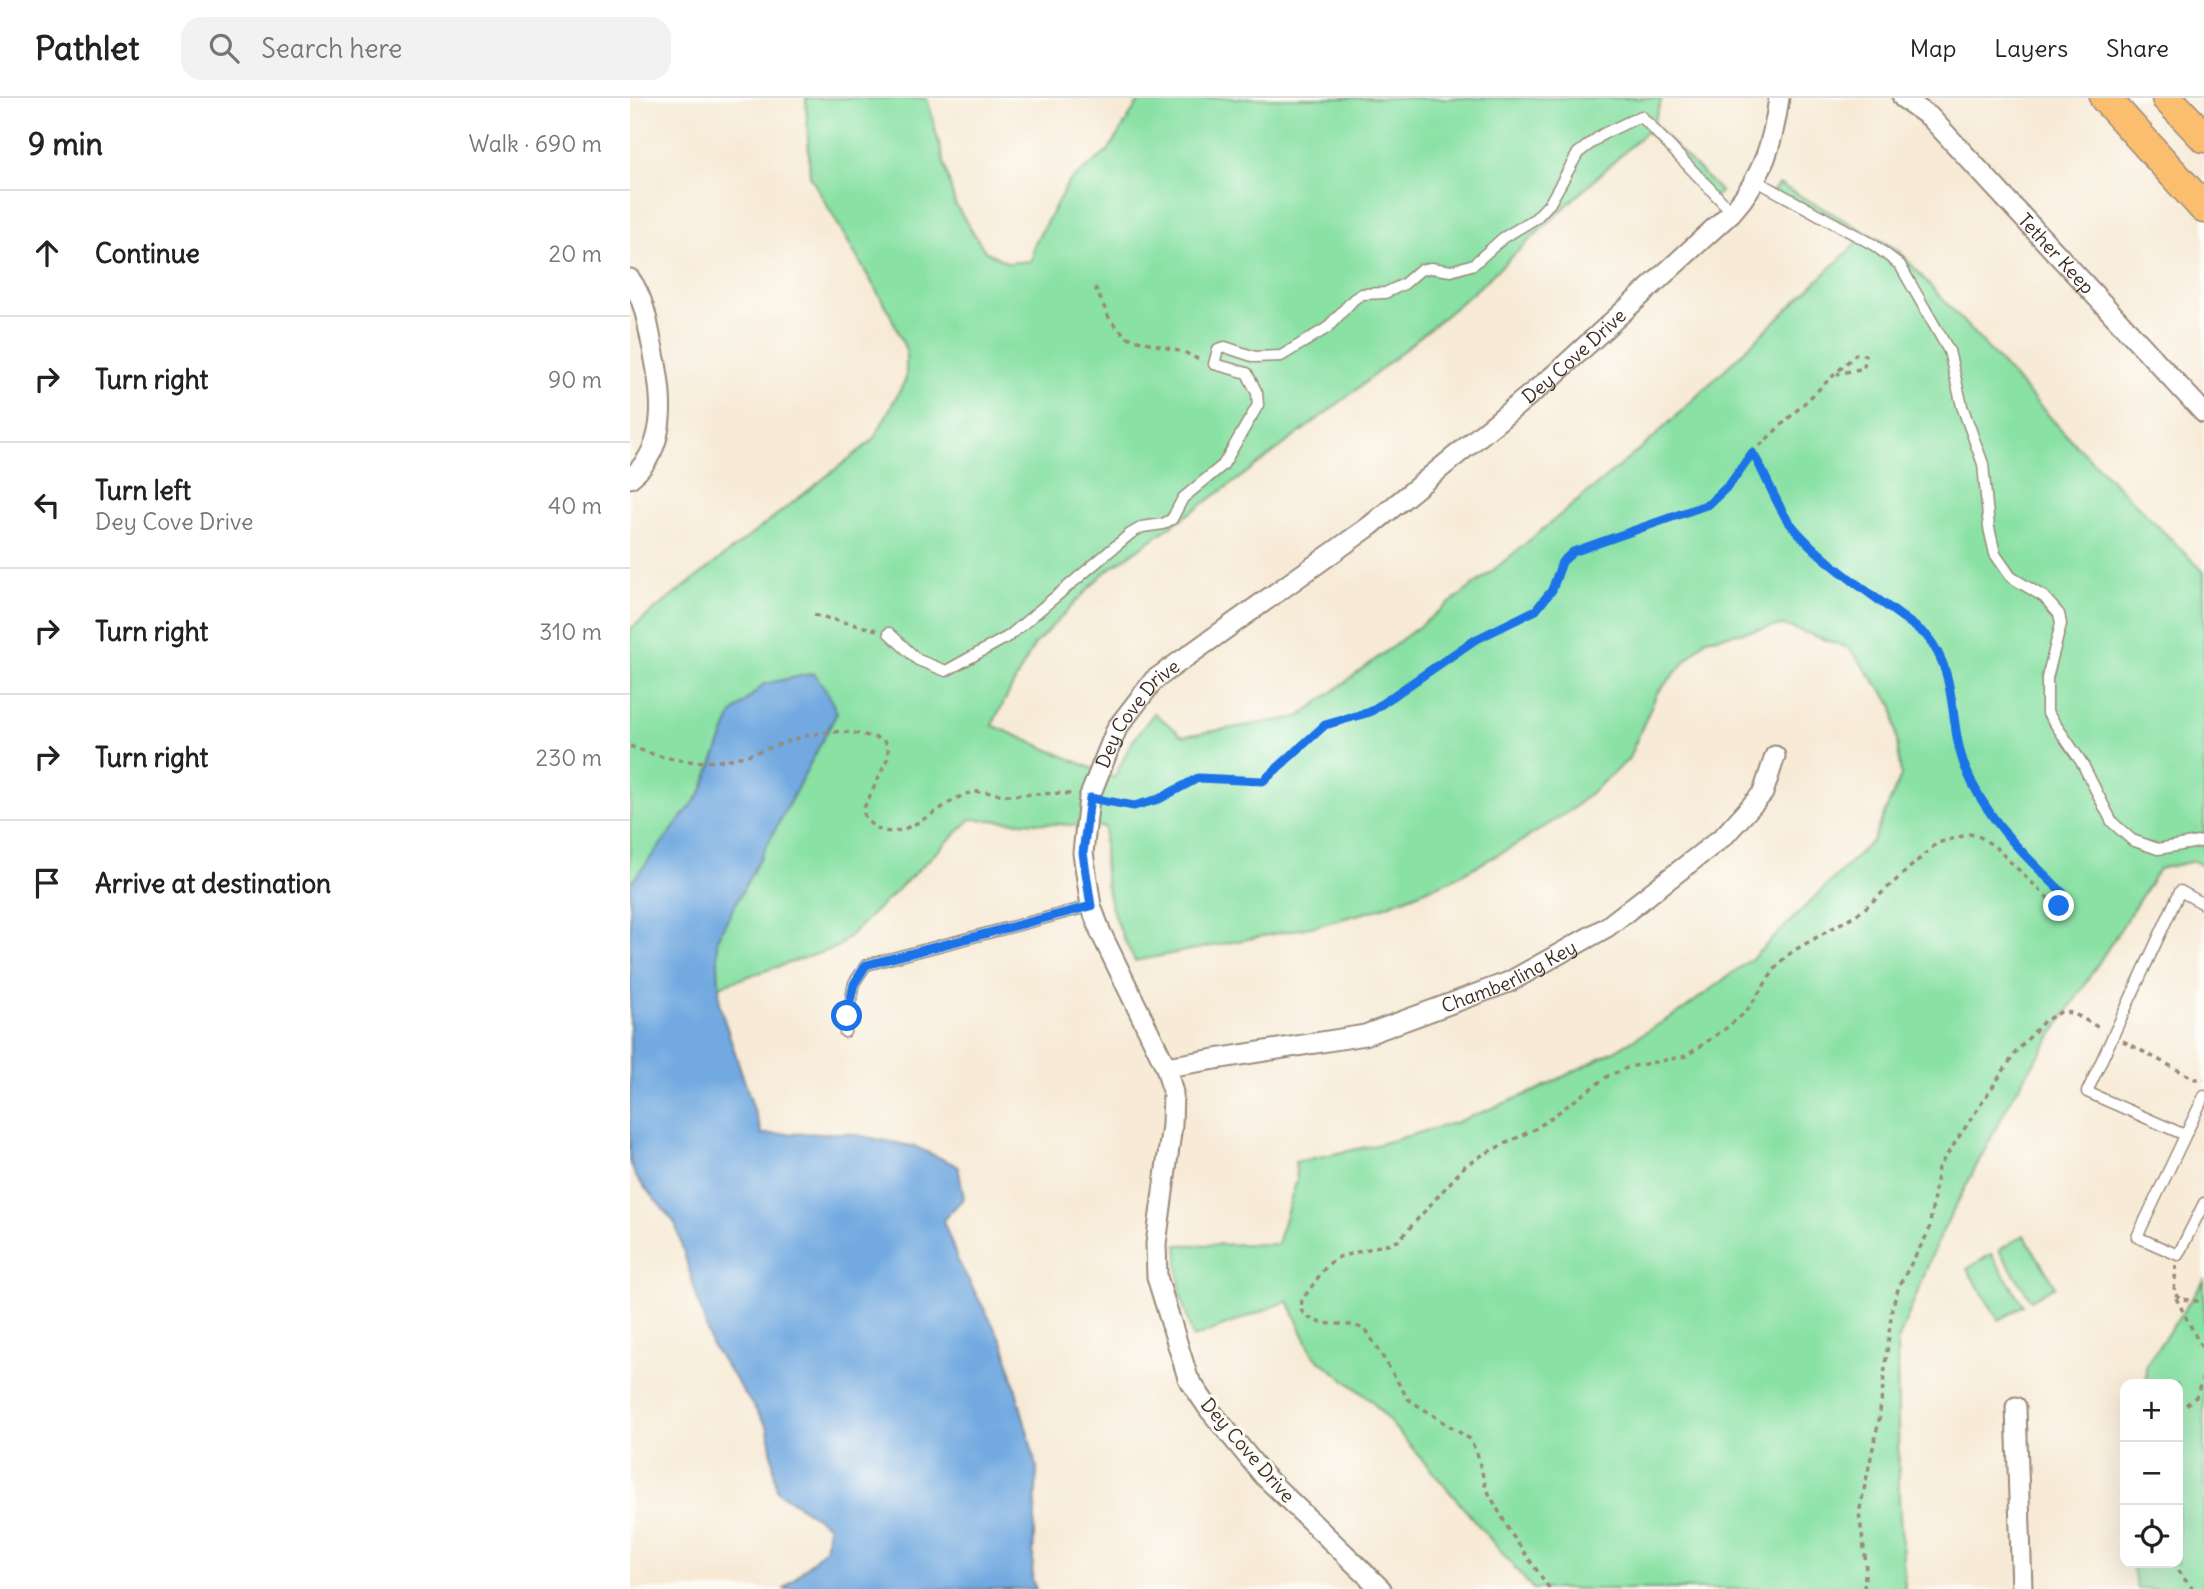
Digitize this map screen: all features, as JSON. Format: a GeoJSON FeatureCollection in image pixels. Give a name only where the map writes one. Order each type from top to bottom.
{"type":"FeatureCollection","features":[{"type":"Feature","properties":{"kind":"main road"},"geometry":{"type":"LineString","coordinates":[[2105,98],[2204,208]]}},
{"type":"Feature","properties":{"kind":"main road"},"geometry":{"type":"LineString","coordinates":[[2167,98],[2204,137]]}},
{"type":"Feature","properties":{"kind":"street","name":"Dey Cove Drive"},"geometry":{"type":"LineString","coordinates":[[1381,1589],[1264,1476],[1209,1409],[1188,1378],[1157,1277],[1156,1244],[1172,1125],[1173,1093],[1166,1067],[1091,906],[1083,853],[1090,798],[1117,728],[1154,680],[1370,526],[1554,375],[1732,212],[1757,181],[1773,138],[1779,98]]}},
{"type":"Feature","properties":{"kind":"street","name":"Tether Keep"},"geometry":{"type":"LineString","coordinates":[[1903,98],[1930,117],[2204,414]]}},
{"type":"Feature","properties":{"kind":"street"},"geometry":{"type":"LineString","coordinates":[[630,279],[643,304],[662,391],[660,420],[653,449],[630,478]]}},
{"type":"Feature","properties":{"kind":"street","name":"Chamberling Key"},"geometry":{"type":"LineString","coordinates":[[1166,1067],[1365,1035],[1509,982],[1607,927],[1724,836],[1763,793],[1774,756]]}},
{"type":"Feature","properties":{"kind":"street"},"geometry":{"type":"LineString","coordinates":[[2016,1407],[2022,1589]]}},
{"type":"Feature","properties":{"kind":"lane"},"geometry":{"type":"LineString","coordinates":[[889,633],[918,660],[946,671],[1009,636],[1130,534],[1142,527],[1163,524],[1172,519],[1183,498],[1223,465],[1258,405],[1257,393],[1247,373],[1214,364],[1218,349],[1225,347],[1255,356],[1281,356],[1327,328],[1362,294],[1385,293],[1404,284],[1420,271],[1431,268],[1451,271],[1474,264],[1503,238],[1536,218],[1550,203],[1578,153],[1627,121],[1641,116],[1732,212]]}},
{"type":"Feature","properties":{"kind":"lane"},"geometry":{"type":"LineString","coordinates":[[1757,181],[1874,245],[1900,265],[1950,351],[1962,407],[1983,464],[1989,528],[1995,554],[2011,577],[2044,597],[2059,614],[2061,624],[2047,678],[2047,712],[2082,762],[2112,822],[2132,840],[2158,849],[2204,841]]}},
{"type":"Feature","properties":{"kind":"lane"},"geometry":{"type":"LineString","coordinates":[[2185,1135],[2087,1092],[2180,891],[2204,904]]}},
{"type":"Feature","properties":{"kind":"lane"},"geometry":{"type":"LineString","coordinates":[[845,1032],[854,984],[866,965],[1091,906]]}},
{"type":"Feature","properties":{"kind":"lane"},"geometry":{"type":"LineString","coordinates":[[2204,1096],[2137,1237],[2178,1255],[2204,1203]]}},
{"type":"Feature","properties":{"kind":"path"},"geometry":{"type":"LineString","coordinates":[[1095,287],[1110,320],[1127,337],[1140,343],[1186,353],[1201,362]]}},
{"type":"Feature","properties":{"kind":"path"},"geometry":{"type":"LineString","coordinates":[[630,746],[690,762],[725,760],[820,731],[851,732],[881,740],[888,745],[888,758],[864,808],[869,823],[876,828],[905,829],[927,819],[963,795],[975,792],[1010,795],[1070,794],[1134,806],[1159,799],[1198,778],[1255,783],[1272,776],[1325,725],[1370,712],[1473,641],[1536,610],[1552,590],[1562,562],[1573,552],[1709,504],[1730,484],[1766,436],[1856,354],[1862,352],[1865,355],[1864,368],[1836,374]]}},
{"type":"Feature","properties":{"kind":"path"},"geometry":{"type":"LineString","coordinates":[[1550,1589],[1510,1532],[1486,1489],[1477,1453],[1470,1439],[1408,1399],[1367,1331],[1361,1327],[1317,1324],[1301,1310],[1302,1300],[1327,1265],[1339,1257],[1398,1241],[1465,1167],[1548,1122],[1608,1076],[1629,1068],[1686,1056],[1746,1012],[1779,963],[1793,951],[1862,911],[1937,843],[1970,834],[1980,837],[1994,846],[2055,905],[2066,903],[2063,893],[1996,822],[1972,783],[1964,765],[1950,685],[1936,647],[1926,635],[1818,551],[1789,522],[1774,501],[1758,459],[1752,453]]}},
{"type":"Feature","properties":{"kind":"path"},"geometry":{"type":"LineString","coordinates":[[814,615],[889,633]]}},
{"type":"Feature","properties":{"kind":"path"},"geometry":{"type":"LineString","coordinates":[[1864,1589],[1866,1563],[1859,1513],[1879,1420],[1892,1308],[1899,1286],[1929,1231],[1938,1168],[2016,1052],[2052,1016],[2061,1012],[2073,1013],[2195,1079],[2204,1079]]}},
{"type":"Feature","properties":{"kind":"path"},"geometry":{"type":"LineString","coordinates":[[2178,1255],[2174,1293],[2204,1352]]}},
{"type":"Feature","properties":{"kind":"path"},"geometry":{"type":"LineString","coordinates":[[2174,1293],[2181,1299],[2204,1302]]}},
{"type":"Feature","properties":{"kind":"path"},"geometry":{"type":"LineString","coordinates":[[2183,1407],[2196,1397],[2204,1374]]}},
{"type":"Feature","properties":{"kind":"path"},"geometry":{"type":"LineString","coordinates":[[2175,1568],[2193,1589]]}},
{"type":"Feature","properties":{"kind":"green space"},"geometry":{"type":"Polygon","coordinates":[[[806,98],[927,98],[955,204],[985,251],[1008,263],[1032,261],[1034,245],[1068,183],[1108,151],[1141,98],[1662,98],[1653,124],[1721,192],[1712,198],[1647,131],[1477,289],[1356,390],[1237,480],[1104,573],[1034,645],[992,725],[1114,778],[1130,745],[1154,713],[1183,736],[1299,717],[1491,572],[1651,440],[1859,241],[1771,193],[1779,184],[1898,250],[2070,439],[2204,572],[2204,867],[2194,861],[2159,869],[2011,1099],[1938,1240],[1897,1344],[1899,1500],[1905,1589],[1533,1589],[1372,1401],[1313,1355],[1288,1301],[1193,1338],[1180,1293],[1177,1245],[1277,1244],[1297,1179],[1295,1162],[1376,1145],[1457,1122],[1535,1091],[1614,1051],[1684,1009],[1754,957],[1873,840],[1901,776],[1893,705],[1849,648],[1783,625],[1706,639],[1657,693],[1628,760],[1571,810],[1514,846],[1451,880],[1375,910],[1315,926],[1135,961],[1109,897],[1104,865],[1105,827],[971,819],[838,947],[630,1015],[630,629],[873,440],[906,379],[906,350],[890,314],[810,176],[806,98]]]}},
{"type":"Feature","properties":{"kind":"green space"},"geometry":{"type":"Polygon","coordinates":[[[2024,1235],[2055,1286],[2031,1300],[1999,1250],[2024,1235]]]}},
{"type":"Feature","properties":{"kind":"green space"},"geometry":{"type":"Polygon","coordinates":[[[1991,1254],[2023,1305],[1999,1320],[1967,1269],[1991,1254]]]}},
{"type":"Feature","properties":{"kind":"green space"},"geometry":{"type":"Polygon","coordinates":[[[2204,1281],[2204,1589],[2137,1589],[2133,1568],[2183,1568],[2183,1379],[2146,1379],[2146,1365],[2204,1281]]]}},
{"type":"Feature","properties":{"kind":"water"},"geometry":{"type":"Polygon","coordinates":[[[814,673],[837,713],[717,939],[720,1007],[762,1134],[847,1133],[916,1147],[958,1166],[964,1198],[943,1220],[958,1261],[1004,1345],[1037,1468],[1032,1580],[1036,1589],[784,1589],[825,1549],[829,1526],[777,1491],[768,1428],[711,1344],[675,1223],[635,1176],[630,1161],[630,884],[701,793],[732,714],[764,684],[814,673]]]}},
{"type":"Feature","properties":{"kind":"route"},"geometry":{"type":"LineString","coordinates":[[847,1016],[858,973],[866,965],[1091,906],[1083,853],[1090,798],[1134,806],[1159,799],[1198,778],[1255,783],[1263,781],[1272,776],[1291,754],[1325,725],[1370,712],[1455,652],[1536,610],[1552,590],[1562,562],[1573,552],[1709,504],[1730,484],[1752,453],[1758,459],[1774,501],[1789,522],[1818,551],[1926,635],[1936,647],[1950,685],[1964,765],[1972,783],[1996,822],[2039,871],[2063,893],[2066,903],[2059,906]]}}]}
